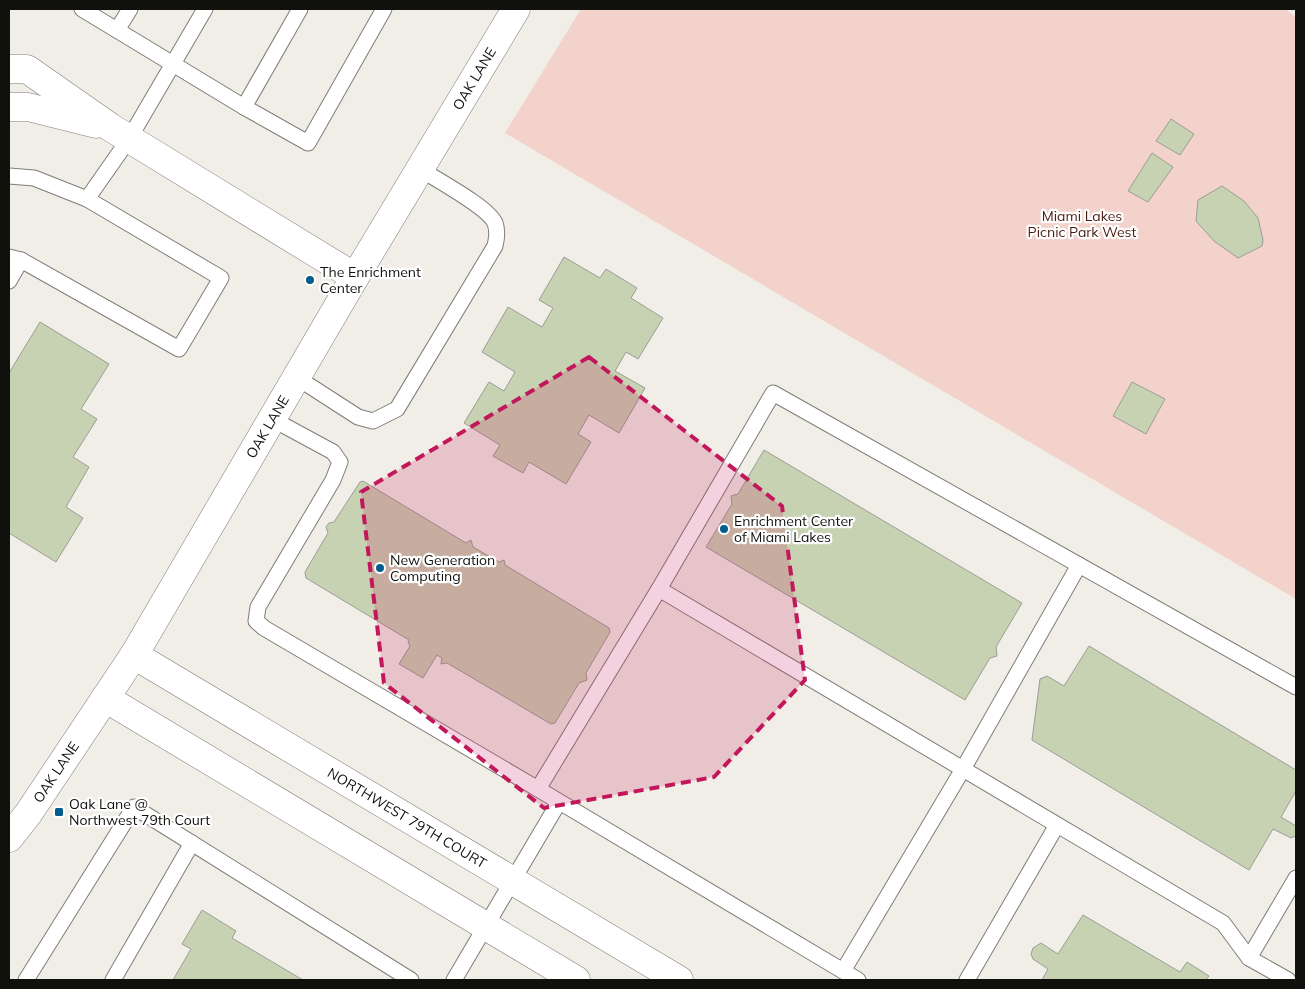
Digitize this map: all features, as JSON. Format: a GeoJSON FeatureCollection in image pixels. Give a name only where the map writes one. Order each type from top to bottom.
{"type":"FeatureCollection","features":[{"type":"Feature","properties":{"kind":"street","name":"OAK LANE"},"geometry":{"type":"LineString","coordinates":[[9,838],[28,814],[134,655],[296,377],[516,9]]}},
{"type":"Feature","properties":{"kind":"street"},"geometry":{"type":"LineString","coordinates":[[9,69],[27,69],[119,133],[355,278]]}},
{"type":"Feature","properties":{"kind":"street"},"geometry":{"type":"LineString","coordinates":[[9,107],[28,107],[119,133]]}},
{"type":"Feature","properties":{"kind":"street","name":"NORTHWEST 79TH COURT"},"geometry":{"type":"LineString","coordinates":[[134,655],[679,980]]}},
{"type":"Feature","properties":{"kind":"street"},"geometry":{"type":"LineString","coordinates":[[105,698],[576,980]]}},
{"type":"Feature","properties":{"kind":"lane"},"geometry":{"type":"LineString","coordinates":[[82,9],[244,107],[308,143],[384,9]]}},
{"type":"Feature","properties":{"kind":"lane"},"geometry":{"type":"LineString","coordinates":[[117,30],[130,9]]}},
{"type":"Feature","properties":{"kind":"lane"},"geometry":{"type":"LineString","coordinates":[[87,200],[119,133],[173,63],[205,9]]}},
{"type":"Feature","properties":{"kind":"lane"},"geometry":{"type":"LineString","coordinates":[[244,107],[300,9]]}},
{"type":"Feature","properties":{"kind":"lane"},"geometry":{"type":"LineString","coordinates":[[296,377],[358,418],[373,421],[397,409],[495,246],[497,233],[494,222],[486,212],[420,169]]}},
{"type":"Feature","properties":{"kind":"lane"},"geometry":{"type":"LineString","coordinates":[[9,176],[34,178],[87,200],[222,278],[178,349],[15,259],[9,280]]}},
{"type":"Feature","properties":{"kind":"lane"},"geometry":{"type":"LineString","coordinates":[[538,789],[773,393],[1296,687]]}},
{"type":"Feature","properties":{"kind":"lane"},"geometry":{"type":"LineString","coordinates":[[272,419],[333,452],[340,462],[333,480],[258,607],[256,621],[264,628],[858,980]]}},
{"type":"Feature","properties":{"kind":"lane"},"geometry":{"type":"LineString","coordinates":[[842,971],[963,769],[1079,564]]}},
{"type":"Feature","properties":{"kind":"lane"},"geometry":{"type":"LineString","coordinates":[[659,588],[1223,923],[1249,958],[1288,980]]}},
{"type":"Feature","properties":{"kind":"lane"},"geometry":{"type":"LineString","coordinates":[[454,980],[559,802]]}},
{"type":"Feature","properties":{"kind":"lane"},"geometry":{"type":"LineString","coordinates":[[26,980],[134,807],[412,980]]}},
{"type":"Feature","properties":{"kind":"lane"},"geometry":{"type":"LineString","coordinates":[[967,980],[1057,825]]}},
{"type":"Feature","properties":{"kind":"lane"},"geometry":{"type":"LineString","coordinates":[[113,980],[192,844]]}},
{"type":"Feature","properties":{"kind":"lane"},"geometry":{"type":"LineString","coordinates":[[1249,958],[1296,878]]}},
{"type":"Feature","properties":{"kind":"highlighted area"},"geometry":{"type":"Polygon","coordinates":[[[589,357],[782,506],[805,680],[714,777],[544,808],[384,683],[361,492],[589,357]]]}},
{"type":"Feature","properties":{"kind":"green space","name":"Miami Lakes Picnic Park West"},"geometry":{"type":"Polygon","coordinates":[[[581,9],[1285,9],[1296,17],[1296,599],[505,133],[581,9]]]}},
{"type":"Feature","properties":{"kind":"building"},"geometry":{"type":"Polygon","coordinates":[[[1171,119],[1194,134],[1180,155],[1156,141],[1171,119]]]}},
{"type":"Feature","properties":{"kind":"building"},"geometry":{"type":"Polygon","coordinates":[[[1152,153],[1173,167],[1148,202],[1128,191],[1152,153]]]}},
{"type":"Feature","properties":{"kind":"building"},"geometry":{"type":"Polygon","coordinates":[[[1222,186],[1244,201],[1258,218],[1263,240],[1262,246],[1238,258],[1214,241],[1196,221],[1198,200],[1222,186]]]}},
{"type":"Feature","properties":{"kind":"building"},"geometry":{"type":"Polygon","coordinates":[[[564,257],[600,278],[606,269],[637,288],[631,298],[663,318],[638,359],[626,352],[615,371],[645,388],[619,433],[589,415],[578,434],[591,442],[566,484],[529,462],[523,473],[493,456],[500,445],[464,423],[489,382],[504,391],[515,372],[482,352],[508,307],[542,327],[553,308],[539,300],[564,257]]]}},
{"type":"Feature","properties":{"kind":"building"},"geometry":{"type":"Polygon","coordinates":[[[40,322],[109,364],[81,409],[97,419],[73,457],[89,467],[66,507],[83,518],[56,562],[9,533],[9,373],[40,322]]]}},
{"type":"Feature","properties":{"kind":"building"},"geometry":{"type":"Polygon","coordinates":[[[1132,382],[1165,399],[1146,434],[1113,416],[1132,382]]]}},
{"type":"Feature","properties":{"kind":"building"},"geometry":{"type":"Polygon","coordinates":[[[764,450],[1022,603],[996,647],[997,656],[990,658],[965,700],[706,547],[732,504],[731,496],[738,494],[764,450]]]}},
{"type":"Feature","properties":{"kind":"building"},"geometry":{"type":"Polygon","coordinates":[[[363,481],[466,543],[471,540],[473,547],[499,562],[504,560],[505,565],[609,628],[610,632],[586,673],[587,680],[579,683],[555,723],[551,724],[447,663],[441,664],[442,658],[437,655],[423,678],[399,664],[410,646],[409,640],[306,578],[305,572],[328,533],[326,527],[329,523],[334,522],[360,482],[363,481]]]}},
{"type":"Feature","properties":{"kind":"building"},"geometry":{"type":"Polygon","coordinates":[[[1089,646],[1296,770],[1296,791],[1281,817],[1296,826],[1296,836],[1291,838],[1273,829],[1249,870],[1032,740],[1040,679],[1047,676],[1064,686],[1089,646]]]}},
{"type":"Feature","properties":{"kind":"building"},"geometry":{"type":"Polygon","coordinates":[[[202,910],[236,931],[232,938],[303,980],[173,980],[191,949],[182,944],[202,910]]]}},
{"type":"Feature","properties":{"kind":"building"},"geometry":{"type":"Polygon","coordinates":[[[1083,915],[1180,972],[1187,962],[1209,976],[1206,980],[1042,980],[1048,969],[1033,959],[1031,954],[1033,948],[1041,943],[1058,954],[1083,915]]]}},
{"type":"Feature","properties":{"kind":"place","name":"The Enrichment Center"},"geometry":{"type":"Point","coordinates":[310,280]}},
{"type":"Feature","properties":{"kind":"place","name":"Enrichment Center of Miami Lakes"},"geometry":{"type":"Point","coordinates":[724,529]}},
{"type":"Feature","properties":{"kind":"place","name":"New Generation Computing"},"geometry":{"type":"Point","coordinates":[380,568]}},
{"type":"Feature","properties":{"kind":"place","name":"Oak Lane @ Northwest 79th Court"},"geometry":{"type":"Point","coordinates":[59,812]}}]}
